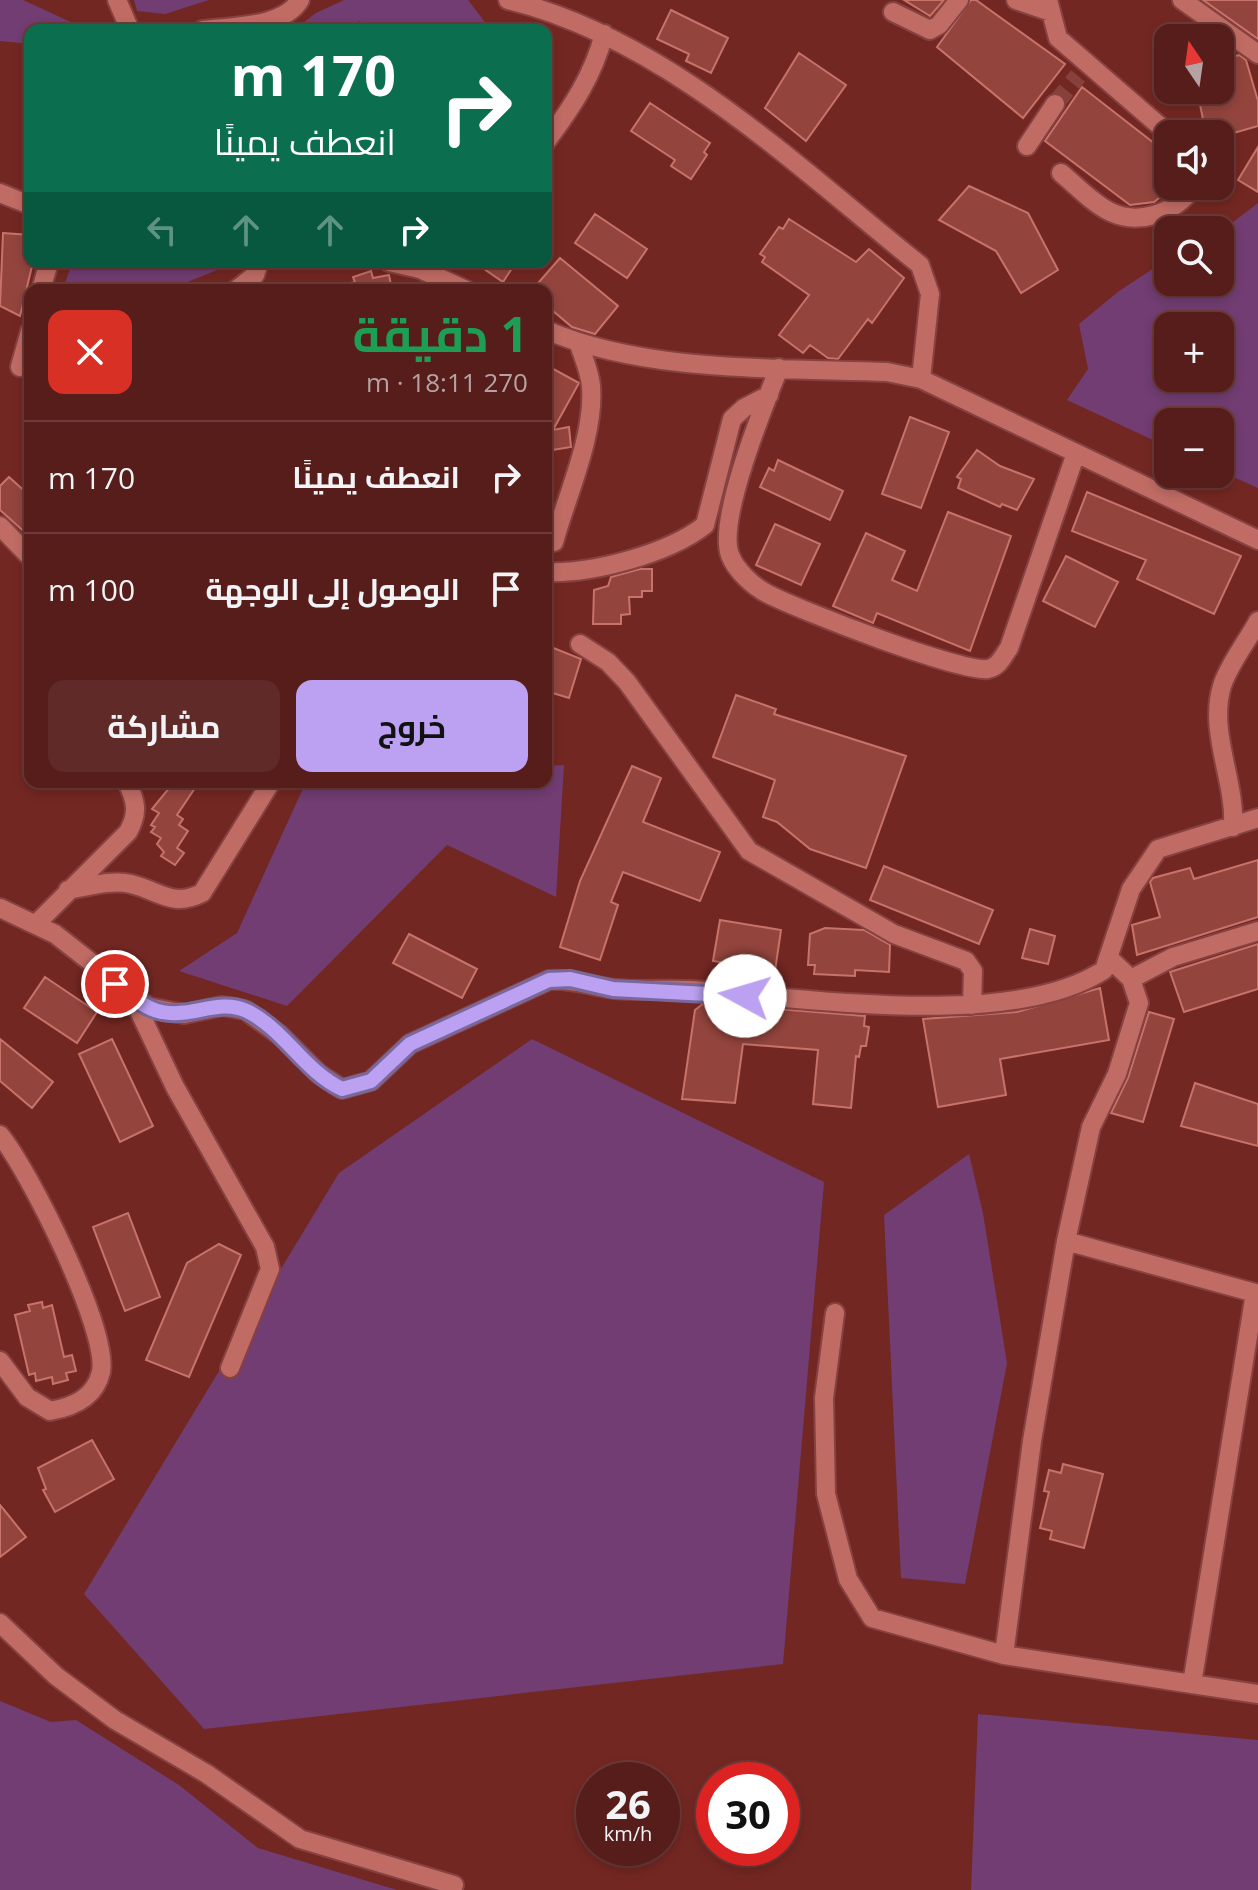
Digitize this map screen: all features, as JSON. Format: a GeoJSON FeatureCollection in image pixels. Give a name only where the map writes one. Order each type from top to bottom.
{"type":"FeatureCollection","features":[{"type":"Feature","properties":{"kind":"street"},"geometry":{"type":"LineString","coordinates":[[117,0],[127,24]]}},
{"type":"Feature","properties":{"kind":"street"},"geometry":{"type":"LineString","coordinates":[[241,24],[273,19],[292,11],[300,0]]}},
{"type":"Feature","properties":{"kind":"street"},"geometry":{"type":"LineString","coordinates":[[508,0],[539,7],[604,34],[676,73],[920,265],[930,294],[921,379]]}},
{"type":"Feature","properties":{"kind":"street"},"geometry":{"type":"LineString","coordinates":[[893,12],[930,30],[939,25],[959,0]]}},
{"type":"Feature","properties":{"kind":"street"},"geometry":{"type":"LineString","coordinates":[[1016,0],[1050,6],[1058,38],[1083,71],[1154,123]]}},
{"type":"Feature","properties":{"kind":"street"},"geometry":{"type":"LineString","coordinates":[[1182,0],[1258,54]]}},
{"type":"Feature","properties":{"kind":"street"},"geometry":{"type":"LineString","coordinates":[[552,134],[577,100],[597,63],[604,34]]}},
{"type":"Feature","properties":{"kind":"street"},"geometry":{"type":"LineString","coordinates":[[1027,146],[1055,104]]}},
{"type":"Feature","properties":{"kind":"street"},"geometry":{"type":"LineString","coordinates":[[1061,173],[1122,219],[1143,218],[1172,209],[1181,200]]}},
{"type":"Feature","properties":{"kind":"street"},"geometry":{"type":"LineString","coordinates":[[0,193],[24,203]]}},
{"type":"Feature","properties":{"kind":"street"},"geometry":{"type":"LineString","coordinates":[[244,284],[255,275],[257,268]]}},
{"type":"Feature","properties":{"kind":"street"},"geometry":{"type":"LineString","coordinates":[[442,268],[459,284]]}},
{"type":"Feature","properties":{"kind":"street"},"geometry":{"type":"LineString","coordinates":[[552,333],[579,344],[634,357],[887,372],[921,379],[1258,540]]}},
{"type":"Feature","properties":{"kind":"street"},"geometry":{"type":"LineString","coordinates":[[554,542],[575,480],[591,403],[592,383],[579,344]]}},
{"type":"Feature","properties":{"kind":"street"},"geometry":{"type":"LineString","coordinates":[[20,367],[24,353]]}},
{"type":"Feature","properties":{"kind":"street"},"geometry":{"type":"LineString","coordinates":[[779,368],[744,467],[727,534],[730,554],[738,570],[766,593],[834,622],[966,667],[990,669],[997,665],[1009,648],[1076,453]]}},
{"type":"Feature","properties":{"kind":"street"},"geometry":{"type":"LineString","coordinates":[[552,572],[596,570],[698,531],[705,525],[710,511],[732,419],[744,408],[769,395]]}},
{"type":"Feature","properties":{"kind":"street"},"geometry":{"type":"LineString","coordinates":[[0,526],[24,551]]}},
{"type":"Feature","properties":{"kind":"street"},"geometry":{"type":"LineString","coordinates":[[1233,827],[1234,811],[1219,728],[1220,699],[1222,686],[1258,621]]}},
{"type":"Feature","properties":{"kind":"street"},"geometry":{"type":"LineString","coordinates":[[580,644],[608,662],[627,682],[749,851],[894,934],[966,961],[973,971],[972,1005]]}},
{"type":"Feature","properties":{"kind":"street"},"geometry":{"type":"LineString","coordinates":[[36,924],[128,832],[136,818],[136,801],[130,788]]}},
{"type":"Feature","properties":{"kind":"street"},"geometry":{"type":"LineString","coordinates":[[68,890],[129,883],[159,895],[186,901],[202,893],[267,788]]}},
{"type":"Feature","properties":{"kind":"street"},"geometry":{"type":"LineString","coordinates":[[0,908],[36,924],[78,950],[132,996],[162,1012],[196,1012],[222,1006],[245,1010],[280,1035],[319,1074],[342,1089],[371,1081],[410,1044],[549,980],[570,979],[613,989],[689,990],[831,1004],[972,1005],[1066,988],[1104,970],[1131,889],[1158,849],[1258,818]]}},
{"type":"Feature","properties":{"kind":"street"},"geometry":{"type":"LineString","coordinates":[[1131,979],[1173,957],[1258,931]]}},
{"type":"Feature","properties":{"kind":"street"},"geometry":{"type":"LineString","coordinates":[[1004,1655],[1032,1441],[1066,1241],[1091,1127],[1117,1074],[1139,1003],[1131,979],[1110,959]]}},
{"type":"Feature","properties":{"kind":"street"},"geometry":{"type":"LineString","coordinates":[[132,996],[175,1087],[265,1247],[270,1269],[230,1368]]}},
{"type":"Feature","properties":{"kind":"street"},"geometry":{"type":"LineString","coordinates":[[0,1135],[55,1224],[97,1340],[101,1371],[94,1388],[83,1400],[50,1411],[27,1397],[0,1361]]}},
{"type":"Feature","properties":{"kind":"street"},"geometry":{"type":"LineString","coordinates":[[1066,1241],[1256,1293],[1192,1684]]}},
{"type":"Feature","properties":{"kind":"street"},"geometry":{"type":"LineString","coordinates":[[835,1313],[824,1398],[826,1494],[848,1579],[872,1618],[1004,1655],[1258,1694]]}},
{"type":"Feature","properties":{"kind":"street"},"geometry":{"type":"LineString","coordinates":[[0,1623],[56,1676],[115,1720],[207,1774],[300,1839],[454,1885]]}},
{"type":"Feature","properties":{"kind":"shaded area"},"geometry":{"type":"Polygon","coordinates":[[[0,0],[23,0],[75,24],[24,24],[24,45],[0,41],[0,0]]]}},
{"type":"Feature","properties":{"kind":"shaded area"},"geometry":{"type":"Polygon","coordinates":[[[134,0],[209,0],[165,14],[137,11],[134,0]]]}},
{"type":"Feature","properties":{"kind":"shaded area"},"geometry":{"type":"Polygon","coordinates":[[[344,0],[468,0],[486,24],[363,24],[360,21],[354,24],[302,24],[316,13],[344,0]]]}},
{"type":"Feature","properties":{"kind":"shaded area"},"geometry":{"type":"Polygon","coordinates":[[[1258,203],[1258,488],[1234,477],[1234,408],[1154,408],[1154,440],[1067,400],[1088,369],[1079,324],[1119,291],[1154,268],[1154,296],[1234,296],[1234,221],[1258,203]]]}},
{"type":"Feature","properties":{"kind":"shaded area"},"geometry":{"type":"Polygon","coordinates":[[[70,268],[222,268],[182,284],[65,284],[70,268]]]}},
{"type":"Feature","properties":{"kind":"shaded area"},"geometry":{"type":"Polygon","coordinates":[[[564,765],[556,897],[447,845],[287,1006],[179,971],[237,933],[303,788],[552,788],[552,766],[564,765]]]}},
{"type":"Feature","properties":{"kind":"shaded area"},"geometry":{"type":"Polygon","coordinates":[[[532,1039],[824,1182],[783,1664],[204,1729],[84,1594],[339,1173],[532,1039]]]}},
{"type":"Feature","properties":{"kind":"shaded area"},"geometry":{"type":"Polygon","coordinates":[[[969,1154],[983,1213],[1007,1363],[965,1584],[901,1578],[884,1215],[969,1154]]]}},
{"type":"Feature","properties":{"kind":"shaded area"},"geometry":{"type":"Polygon","coordinates":[[[0,1701],[51,1722],[76,1720],[179,1785],[258,1848],[397,1890],[0,1890],[0,1701]]]}},
{"type":"Feature","properties":{"kind":"shaded area"},"geometry":{"type":"Polygon","coordinates":[[[978,1714],[1258,1740],[1258,1890],[971,1890],[978,1714]]]}},
{"type":"Feature","properties":{"kind":"building"},"geometry":{"type":"Polygon","coordinates":[[[904,0],[944,0],[930,16],[904,0]]]}},
{"type":"Feature","properties":{"kind":"building"},"geometry":{"type":"Polygon","coordinates":[[[971,0],[976,0],[1065,64],[1023,118],[937,47],[971,0]]]}},
{"type":"Feature","properties":{"kind":"building"},"geometry":{"type":"Polygon","coordinates":[[[1203,0],[1258,0],[1258,39],[1203,0]]]}},
{"type":"Feature","properties":{"kind":"building"},"geometry":{"type":"Polygon","coordinates":[[[671,10],[728,38],[711,73],[686,61],[689,54],[657,39],[671,10]]]}},
{"type":"Feature","properties":{"kind":"building"},"geometry":{"type":"Polygon","coordinates":[[[799,53],[846,85],[806,141],[765,108],[799,53]]]}},
{"type":"Feature","properties":{"kind":"building"},"geometry":{"type":"Polygon","coordinates":[[[1239,55],[1246,60],[1258,101],[1258,126],[1234,133],[1234,120],[1203,120],[1200,104],[1234,104],[1234,56],[1239,55]]]}},
{"type":"Feature","properties":{"kind":"building"},"geometry":{"type":"Polygon","coordinates":[[[1082,87],[1154,143],[1154,200],[1157,200],[1130,205],[1045,141],[1082,87]]]}},
{"type":"Feature","properties":{"kind":"building"},"geometry":{"type":"Polygon","coordinates":[[[650,103],[710,143],[704,152],[707,155],[691,179],[671,166],[675,160],[631,131],[650,103]]]}},
{"type":"Feature","properties":{"kind":"building"},"geometry":{"type":"Polygon","coordinates":[[[1258,147],[1258,192],[1238,180],[1258,147]]]}},
{"type":"Feature","properties":{"kind":"building"},"geometry":{"type":"Polygon","coordinates":[[[969,186],[1028,213],[1058,270],[1021,293],[996,251],[939,220],[969,186]]]}},
{"type":"Feature","properties":{"kind":"building"},"geometry":{"type":"Polygon","coordinates":[[[595,214],[647,249],[627,278],[575,243],[595,214]]]}},
{"type":"Feature","properties":{"kind":"building"},"geometry":{"type":"Polygon","coordinates":[[[789,219],[856,262],[869,249],[904,278],[872,323],[868,319],[838,359],[828,358],[810,345],[803,353],[779,335],[809,295],[762,262],[765,257],[760,254],[779,227],[783,229],[789,219]]]}},
{"type":"Feature","properties":{"kind":"building"},"geometry":{"type":"Polygon","coordinates":[[[3,233],[24,235],[24,268],[32,268],[28,284],[24,284],[20,316],[0,306],[3,233]]]}},
{"type":"Feature","properties":{"kind":"building"},"geometry":{"type":"Polygon","coordinates":[[[560,258],[618,306],[595,334],[572,327],[552,310],[552,284],[537,284],[560,258]]]}},
{"type":"Feature","properties":{"kind":"building"},"geometry":{"type":"Polygon","coordinates":[[[483,268],[512,268],[503,282],[483,268]]]}},
{"type":"Feature","properties":{"kind":"building"},"geometry":{"type":"Polygon","coordinates":[[[371,271],[373,278],[389,275],[391,284],[346,284],[355,282],[353,277],[371,271]]]}},
{"type":"Feature","properties":{"kind":"building"},"geometry":{"type":"Polygon","coordinates":[[[552,368],[579,383],[553,430],[569,427],[571,447],[552,450],[552,368]]]}},
{"type":"Feature","properties":{"kind":"building"},"geometry":{"type":"Polygon","coordinates":[[[910,417],[949,432],[921,508],[882,494],[910,417]]]}},
{"type":"Feature","properties":{"kind":"building"},"geometry":{"type":"Polygon","coordinates":[[[977,450],[1000,466],[1034,479],[1017,510],[1002,504],[1000,507],[958,488],[961,479],[957,477],[977,450]]]}},
{"type":"Feature","properties":{"kind":"building"},"geometry":{"type":"Polygon","coordinates":[[[778,460],[843,491],[830,520],[760,487],[769,468],[774,471],[778,460]]]}},
{"type":"Feature","properties":{"kind":"building"},"geometry":{"type":"Polygon","coordinates":[[[9,477],[24,491],[24,532],[0,510],[0,486],[9,477]]]}},
{"type":"Feature","properties":{"kind":"building"},"geometry":{"type":"Polygon","coordinates":[[[1087,492],[1241,556],[1214,614],[1137,579],[1146,560],[1072,531],[1087,492]]]}},
{"type":"Feature","properties":{"kind":"building"},"geometry":{"type":"Polygon","coordinates":[[[948,512],[1011,536],[970,651],[877,613],[873,623],[833,606],[866,533],[905,551],[892,580],[917,591],[948,512]]]}},
{"type":"Feature","properties":{"kind":"building"},"geometry":{"type":"Polygon","coordinates":[[[775,524],[820,544],[801,585],[756,565],[775,524]]]}},
{"type":"Feature","properties":{"kind":"building"},"geometry":{"type":"Polygon","coordinates":[[[1066,556],[1118,582],[1095,627],[1043,601],[1066,556]]]}},
{"type":"Feature","properties":{"kind":"building"},"geometry":{"type":"Polygon","coordinates":[[[652,569],[652,591],[642,591],[642,597],[629,597],[630,614],[621,615],[621,624],[593,624],[594,590],[608,586],[611,577],[652,569]]]}},
{"type":"Feature","properties":{"kind":"building"},"geometry":{"type":"Polygon","coordinates":[[[552,647],[581,659],[569,698],[552,693],[552,647]]]}},
{"type":"Feature","properties":{"kind":"building"},"geometry":{"type":"Polygon","coordinates":[[[736,695],[776,709],[774,714],[906,756],[866,868],[810,849],[777,822],[763,817],[775,780],[713,757],[736,695]]]}},
{"type":"Feature","properties":{"kind":"building"},"geometry":{"type":"Polygon","coordinates":[[[632,766],[661,778],[643,822],[720,852],[700,901],[623,872],[611,902],[618,905],[600,960],[560,947],[580,881],[632,766]]]}},
{"type":"Feature","properties":{"kind":"building"},"geometry":{"type":"Polygon","coordinates":[[[169,788],[195,788],[177,815],[183,819],[179,825],[188,831],[177,848],[184,853],[175,865],[161,856],[164,852],[157,844],[161,838],[151,832],[155,827],[151,825],[159,813],[152,809],[169,788]]]}},
{"type":"Feature","properties":{"kind":"building"},"geometry":{"type":"Polygon","coordinates":[[[1258,860],[1258,917],[1137,955],[1132,925],[1160,917],[1150,882],[1153,878],[1190,868],[1194,879],[1258,860]]]}},
{"type":"Feature","properties":{"kind":"building"},"geometry":{"type":"Polygon","coordinates":[[[884,866],[993,910],[979,944],[870,900],[884,866]]]}},
{"type":"Feature","properties":{"kind":"building"},"geometry":{"type":"Polygon","coordinates":[[[720,920],[781,930],[775,971],[713,961],[720,920]]]}},
{"type":"Feature","properties":{"kind":"building"},"geometry":{"type":"Polygon","coordinates":[[[825,928],[864,930],[890,945],[889,972],[855,970],[855,976],[814,974],[815,965],[808,965],[810,934],[825,928]]]}},
{"type":"Feature","properties":{"kind":"building"},"geometry":{"type":"Polygon","coordinates":[[[1030,929],[1055,936],[1048,964],[1022,958],[1030,929]]]}},
{"type":"Feature","properties":{"kind":"building"},"geometry":{"type":"Polygon","coordinates":[[[409,934],[477,969],[462,998],[393,963],[409,934]]]}},
{"type":"Feature","properties":{"kind":"building"},"geometry":{"type":"Polygon","coordinates":[[[1258,944],[1258,989],[1184,1012],[1170,972],[1258,944]]]}},
{"type":"Feature","properties":{"kind":"building"},"geometry":{"type":"Polygon","coordinates":[[[45,977],[97,1012],[77,1043],[24,1008],[45,977]]]}},
{"type":"Feature","properties":{"kind":"building"},"geometry":{"type":"Polygon","coordinates":[[[1100,988],[1109,1040],[1000,1059],[1006,1095],[938,1107],[923,1019],[1017,1012],[1100,988]]]}},
{"type":"Feature","properties":{"kind":"building"},"geometry":{"type":"Polygon","coordinates":[[[704,1003],[865,1016],[864,1026],[869,1027],[866,1046],[861,1046],[859,1057],[856,1056],[851,1108],[813,1104],[818,1050],[743,1044],[735,1103],[682,1099],[695,1010],[704,1003]]]}},
{"type":"Feature","properties":{"kind":"building"},"geometry":{"type":"Polygon","coordinates":[[[1149,1012],[1174,1019],[1143,1122],[1111,1113],[1128,1078],[1149,1012]]]}},
{"type":"Feature","properties":{"kind":"building"},"geometry":{"type":"Polygon","coordinates":[[[0,1039],[53,1082],[32,1108],[0,1081],[0,1039]]]}},
{"type":"Feature","properties":{"kind":"building"},"geometry":{"type":"Polygon","coordinates":[[[112,1039],[153,1126],[120,1142],[79,1054],[112,1039]]]}},
{"type":"Feature","properties":{"kind":"building"},"geometry":{"type":"Polygon","coordinates":[[[1195,1083],[1258,1104],[1258,1146],[1181,1126],[1195,1083]]]}},
{"type":"Feature","properties":{"kind":"building"},"geometry":{"type":"Polygon","coordinates":[[[128,1213],[160,1297],[125,1311],[93,1227],[128,1213]]]}},
{"type":"Feature","properties":{"kind":"building"},"geometry":{"type":"Polygon","coordinates":[[[219,1244],[241,1255],[189,1377],[146,1360],[187,1263],[219,1244]]]}},
{"type":"Feature","properties":{"kind":"building"},"geometry":{"type":"Polygon","coordinates":[[[42,1302],[43,1308],[52,1305],[64,1357],[72,1355],[76,1371],[66,1373],[68,1380],[53,1384],[52,1377],[36,1381],[35,1373],[29,1375],[15,1315],[30,1311],[28,1305],[42,1302]]]}},
{"type":"Feature","properties":{"kind":"building"},"geometry":{"type":"Polygon","coordinates":[[[92,1440],[114,1479],[55,1512],[43,1490],[46,1489],[38,1468],[92,1440]]]}},
{"type":"Feature","properties":{"kind":"building"},"geometry":{"type":"Polygon","coordinates":[[[1063,1464],[1103,1474],[1084,1548],[1050,1539],[1052,1531],[1040,1528],[1049,1492],[1044,1491],[1049,1470],[1061,1473],[1063,1464]]]}},
{"type":"Feature","properties":{"kind":"building"},"geometry":{"type":"Polygon","coordinates":[[[0,1505],[26,1537],[0,1557],[0,1505]]]}},
{"type":"Feature","properties":{"kind":"tunnel"},"geometry":{"type":"LineString","coordinates":[[1055,104],[1078,76]]}},
{"type":"Feature","properties":{"kind":"route"},"geometry":{"type":"LineString","coordinates":[[115,984],[148,1007],[162,1012],[184,1014],[222,1006],[245,1010],[280,1035],[319,1074],[342,1089],[371,1081],[410,1044],[549,980],[570,979],[613,989],[689,990],[745,996]]}}]}
